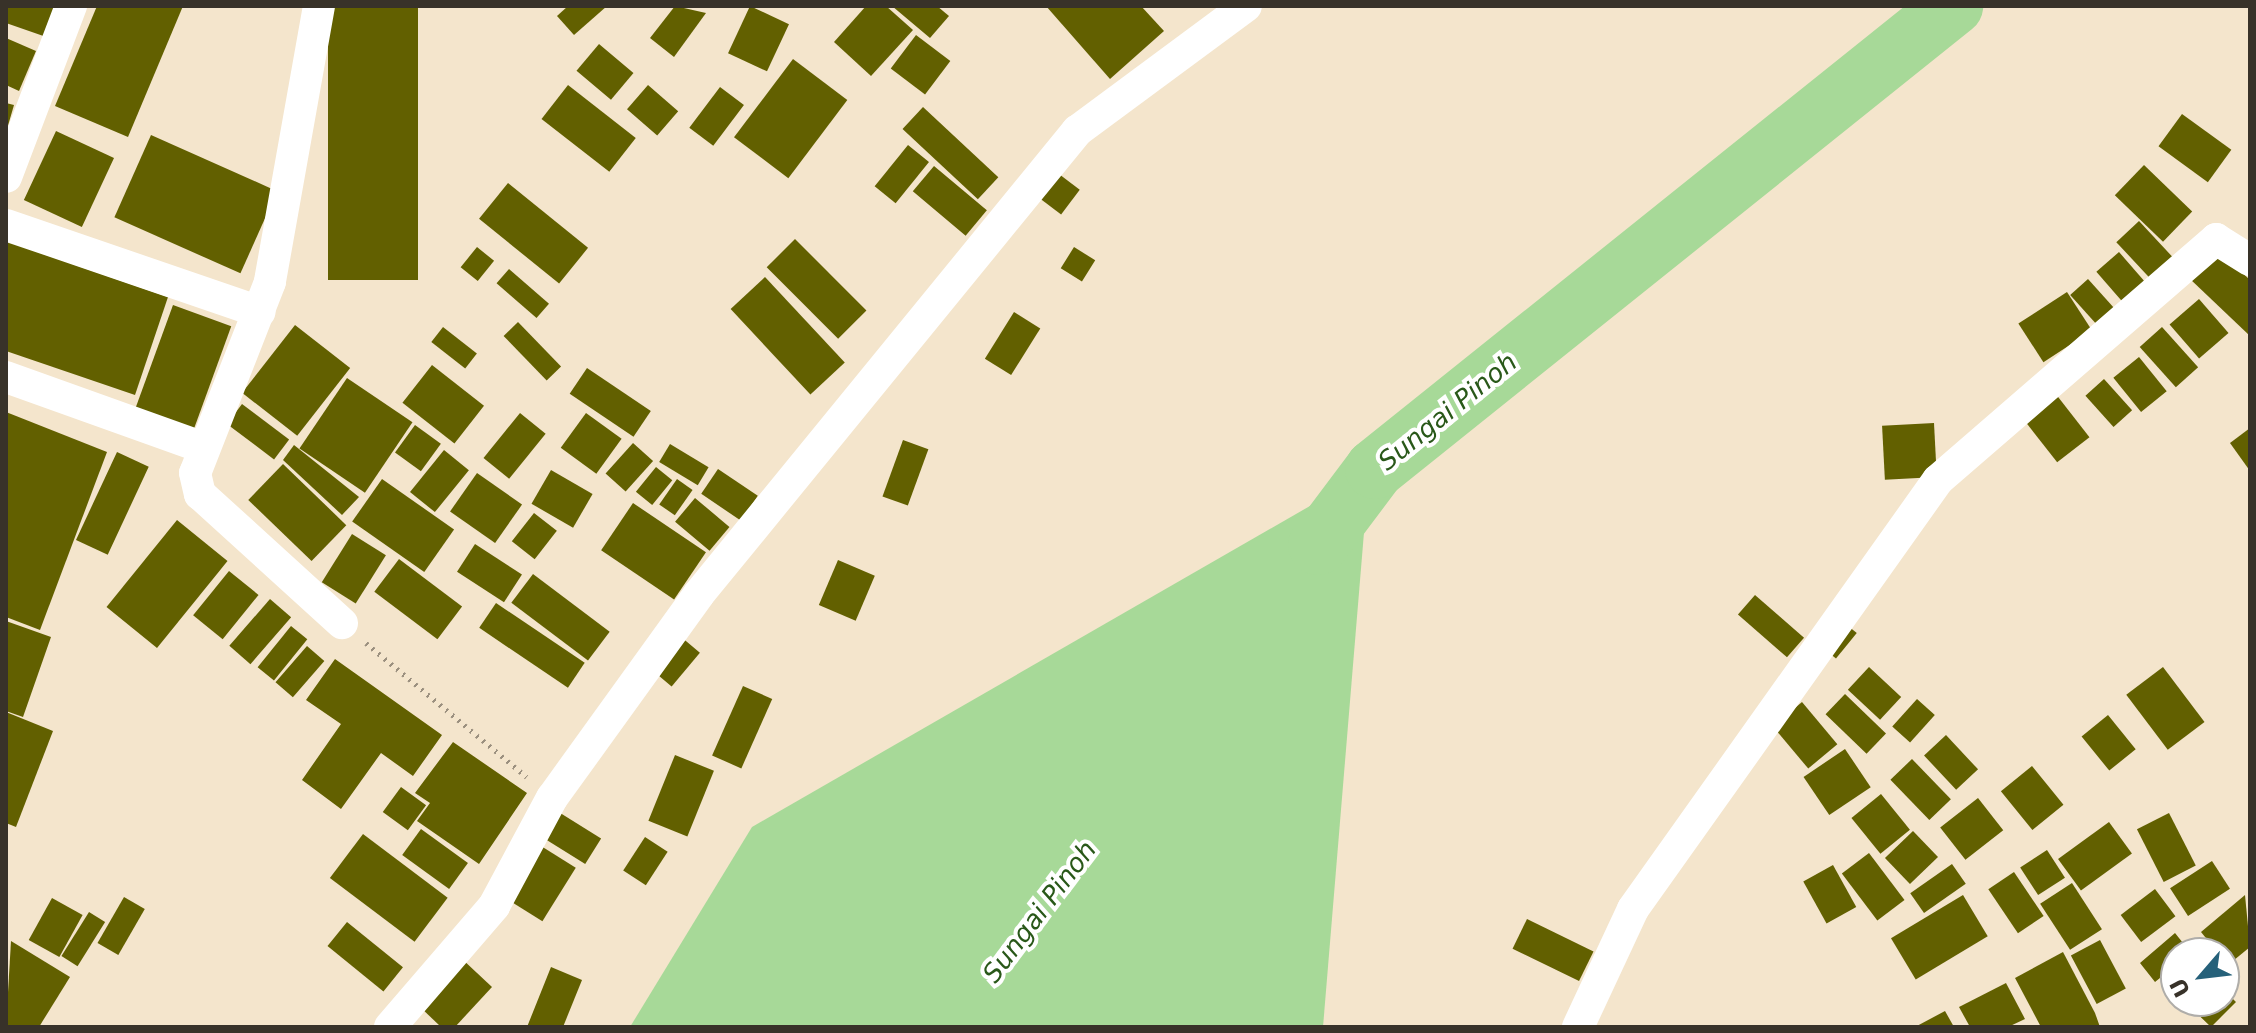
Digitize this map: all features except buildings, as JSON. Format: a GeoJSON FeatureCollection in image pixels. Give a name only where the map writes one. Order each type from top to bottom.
{"type":"FeatureCollection","features":[{"type":"Feature","properties":{"kind":"street"},"geometry":{"type":"LineString","coordinates":[[6,177],[71,6]]}},
{"type":"Feature","properties":{"kind":"street"},"geometry":{"type":"LineString","coordinates":[[319,6],[306,110],[260,312],[201,447],[200,494],[342,623]]}},
{"type":"Feature","properties":{"kind":"street"},"geometry":{"type":"LineString","coordinates":[[390,1027],[494,906],[552,798],[699,594],[1077,131],[1202,17],[1246,6]]}},
{"type":"Feature","properties":{"kind":"street"},"geometry":{"type":"LineString","coordinates":[[6,225],[260,312]]}},
{"type":"Feature","properties":{"kind":"street"},"geometry":{"type":"LineString","coordinates":[[1578,1027],[1633,909],[1938,480],[2216,239],[2250,260]]}},
{"type":"Feature","properties":{"kind":"street"},"geometry":{"type":"LineString","coordinates":[[6,377],[201,447]]}},
{"type":"Feature","properties":{"kind":"path"},"geometry":{"type":"LineString","coordinates":[[342,623],[552,798]]}},
{"type":"Feature","properties":{"kind":"water"},"geometry":{"type":"Polygon","coordinates":[[[1369,472],[1323,1027],[630,1027],[752,827],[1369,472]]]}},
{"type":"Feature","properties":{"kind":"waterway","name":"Sungai Pinoh"},"geometry":{"type":"LineString","coordinates":[[1318,545],[1375,469],[1953,6]]}}]}
